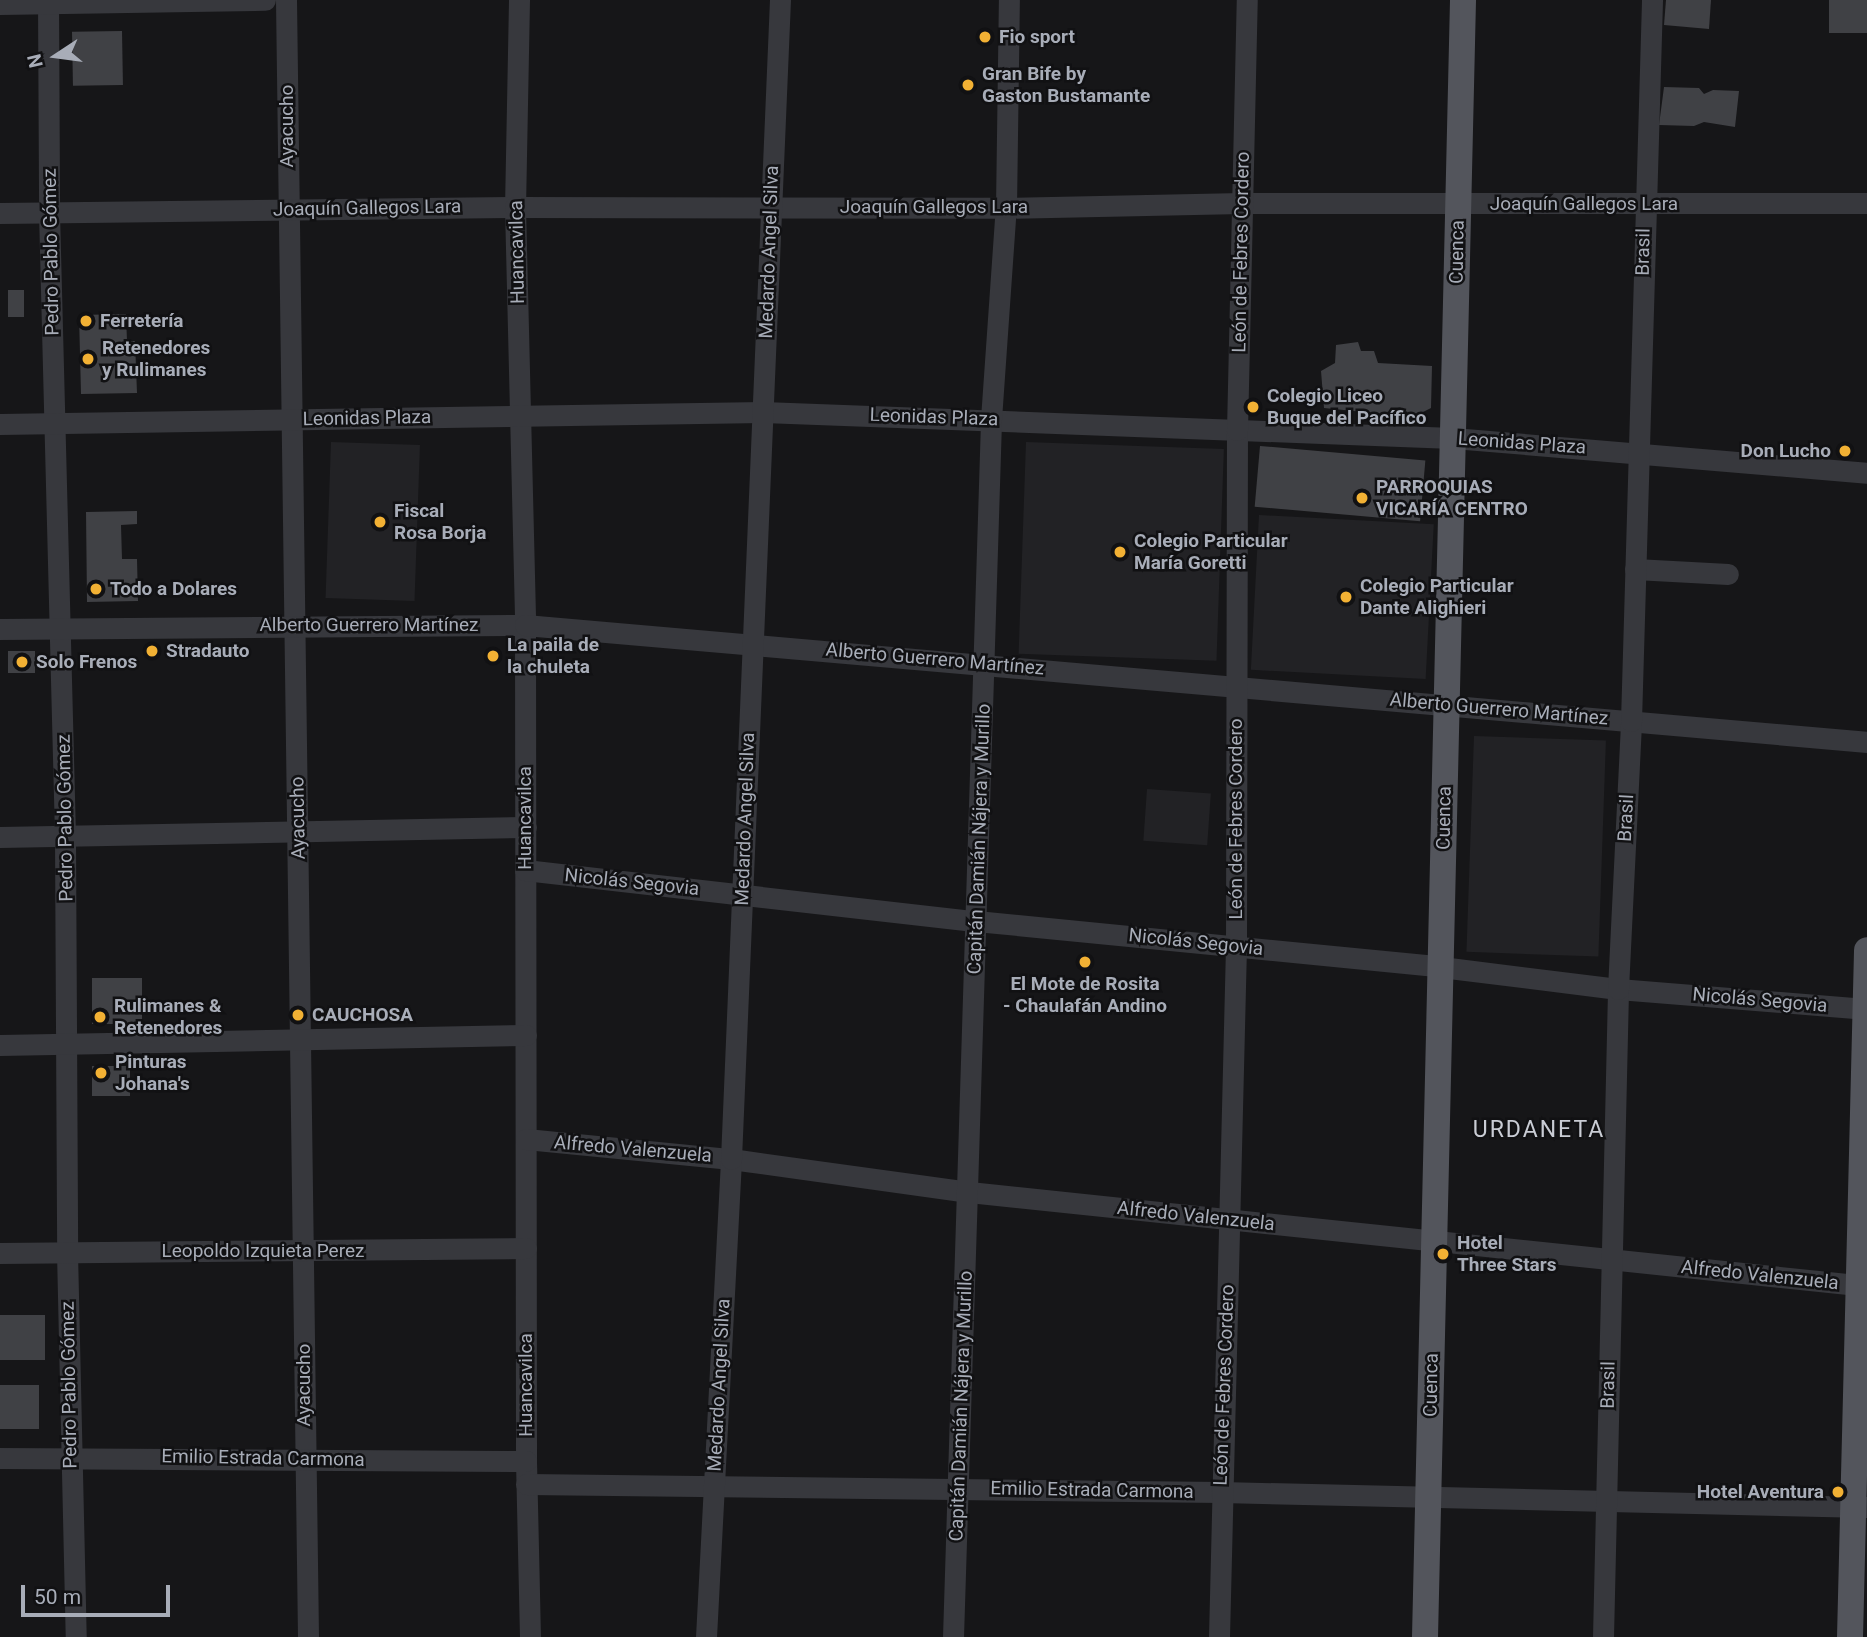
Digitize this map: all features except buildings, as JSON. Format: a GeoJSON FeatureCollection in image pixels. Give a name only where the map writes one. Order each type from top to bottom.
{"type":"FeatureCollection","features":[{"type":"Feature","properties":{"kind":"main road","name":"Cuenca"},"geometry":{"type":"LineString","coordinates":[[1425,1637],[1463,0]]}},
{"type":"Feature","properties":{"kind":"main road"},"geometry":{"type":"LineString","coordinates":[[1850,1637],[1860,1507],[1867,950]]}},
{"type":"Feature","properties":{"kind":"street"},"geometry":{"type":"LineString","coordinates":[[0,4],[265,0]]}},
{"type":"Feature","properties":{"kind":"street","name":"Ayacucho"},"geometry":{"type":"LineString","coordinates":[[286,0],[308,1637]]}},
{"type":"Feature","properties":{"kind":"street","name":"Huancavilca"},"geometry":{"type":"LineString","coordinates":[[519,0],[515,206],[525,625],[526,1461],[530,1637]]}},
{"type":"Feature","properties":{"kind":"street","name":"Medardo Angel Silva"},"geometry":{"type":"LineString","coordinates":[[706,1637],[731,1158],[780,0]]}},
{"type":"Feature","properties":{"kind":"street","name":"Capitán Damián Nájera y Murillo"},"geometry":{"type":"LineString","coordinates":[[953,1637],[986,664],[991,419],[1006,207],[1009,0]]}},
{"type":"Feature","properties":{"kind":"street","name":"León de Febres Cordero"},"geometry":{"type":"LineString","coordinates":[[1219,1637],[1236,946],[1237,430],[1247,0]]}},
{"type":"Feature","properties":{"kind":"street","name":"Brasil"},"geometry":{"type":"LineString","coordinates":[[1602,1637],[1618,989],[1630,721],[1652,0]]}},
{"type":"Feature","properties":{"kind":"street","name":"Pedro Pablo Gómez"},"geometry":{"type":"LineString","coordinates":[[48,2],[50,212],[65,837],[70,1456],[76,1637]]}},
{"type":"Feature","properties":{"kind":"street","name":"Joaquín Gallegos Lara"},"geometry":{"type":"LineString","coordinates":[[0,213],[515,206],[1867,203]]}},
{"type":"Feature","properties":{"kind":"street","name":"Leonidas Plaza"},"geometry":{"type":"LineString","coordinates":[[0,424],[762,412],[1452,438],[1867,473]]}},
{"type":"Feature","properties":{"kind":"street"},"geometry":{"type":"LineString","coordinates":[[1635,569],[1728,574]]}},
{"type":"Feature","properties":{"kind":"street","name":"Alberto Guerrero Martínez"},"geometry":{"type":"LineString","coordinates":[[0,629],[293,624],[525,625],[1867,742]]}},
{"type":"Feature","properties":{"kind":"street"},"geometry":{"type":"LineString","coordinates":[[0,837],[526,827]]}},
{"type":"Feature","properties":{"kind":"street","name":"Nicolás Segovia"},"geometry":{"type":"LineString","coordinates":[[525,870],[976,920],[1441,967],[1618,989],[1866,1009]]}},
{"type":"Feature","properties":{"kind":"street"},"geometry":{"type":"LineString","coordinates":[[0,1045],[526,1035]]}},
{"type":"Feature","properties":{"kind":"street","name":"Alfredo Valenzuela"},"geometry":{"type":"LineString","coordinates":[[526,1139],[731,1158],[969,1192],[1863,1286]]}},
{"type":"Feature","properties":{"kind":"street","name":"Leopoldo Izquieta Perez"},"geometry":{"type":"LineString","coordinates":[[0,1253],[526,1248]]}},
{"type":"Feature","properties":{"kind":"street","name":"Emilio Estrada Carmona"},"geometry":{"type":"LineString","coordinates":[[0,1458],[70,1456],[526,1461]]}},
{"type":"Feature","properties":{"kind":"street","name":"Emilio Estrada Carmona"},"geometry":{"type":"LineString","coordinates":[[527,1484],[957,1488],[1860,1507]]}},
{"type":"Feature","properties":{"kind":"shaded area","name":"Fiscal Rosa Borja"},"geometry":{"type":"Polygon","coordinates":[[[331,442],[420,445],[415,601],[326,598],[331,442]]]}},
{"type":"Feature","properties":{"kind":"shaded area","name":"Colegio Particular María Goretti"},"geometry":{"type":"Polygon","coordinates":[[[1026,442],[1224,449],[1216,661],[1019,654],[1026,442]]]}},
{"type":"Feature","properties":{"kind":"shaded area","name":"Colegio Particular Dante Alighieri"},"geometry":{"type":"Polygon","coordinates":[[[1259,515],[1434,524],[1426,679],[1251,670],[1259,515]]]}},
{"type":"Feature","properties":{"kind":"shaded area"},"geometry":{"type":"Polygon","coordinates":[[[1474,736],[1606,741],[1598,956],[1466,952],[1474,736]]]}},
{"type":"Feature","properties":{"kind":"shaded area"},"geometry":{"type":"Polygon","coordinates":[[[1147,789],[1211,793],[1207,845],[1143,841],[1147,789]]]}},
{"type":"Feature","properties":{"kind":"place","name":"Fio sport"},"geometry":{"type":"Point","coordinates":[985,37]}},
{"type":"Feature","properties":{"kind":"place","name":"Gran Bife by Gaston Bustamante"},"geometry":{"type":"Point","coordinates":[968,85]}},
{"type":"Feature","properties":{"kind":"place","name":"Ferretería"},"geometry":{"type":"Point","coordinates":[86,321]}},
{"type":"Feature","properties":{"kind":"place","name":"Retenedores y Rulimanes"},"geometry":{"type":"Point","coordinates":[88,359]}},
{"type":"Feature","properties":{"kind":"place","name":"Colegio Liceo Buque del Pacífico"},"geometry":{"type":"Point","coordinates":[1253,407]}},
{"type":"Feature","properties":{"kind":"place","name":"Don Lucho"},"geometry":{"type":"Point","coordinates":[1845,451]}},
{"type":"Feature","properties":{"kind":"place","name":"PARROQUIAS VICARÍA CENTRO"},"geometry":{"type":"Point","coordinates":[1362,498]}},
{"type":"Feature","properties":{"kind":"place","name":"Fiscal Rosa Borja"},"geometry":{"type":"Point","coordinates":[380,522]}},
{"type":"Feature","properties":{"kind":"place","name":"Colegio Particular María Goretti"},"geometry":{"type":"Point","coordinates":[1120,552]}},
{"type":"Feature","properties":{"kind":"place","name":"Todo a Dolares"},"geometry":{"type":"Point","coordinates":[96,589]}},
{"type":"Feature","properties":{"kind":"place","name":"Colegio Particular Dante Alighieri"},"geometry":{"type":"Point","coordinates":[1346,597]}},
{"type":"Feature","properties":{"kind":"place","name":"Stradauto"},"geometry":{"type":"Point","coordinates":[152,651]}},
{"type":"Feature","properties":{"kind":"place","name":"La paila de la chuleta"},"geometry":{"type":"Point","coordinates":[493,656]}},
{"type":"Feature","properties":{"kind":"place","name":"Solo Frenos"},"geometry":{"type":"Point","coordinates":[22,662]}},
{"type":"Feature","properties":{"kind":"place","name":"El Mote de Rosita - Chaulafán Andino"},"geometry":{"type":"Point","coordinates":[1085,962]}},
{"type":"Feature","properties":{"kind":"place","name":"CAUCHOSA"},"geometry":{"type":"Point","coordinates":[298,1015]}},
{"type":"Feature","properties":{"kind":"place","name":"Rulimanes & Retenedores"},"geometry":{"type":"Point","coordinates":[100,1017]}},
{"type":"Feature","properties":{"kind":"place","name":"Pinturas Johana's"},"geometry":{"type":"Point","coordinates":[101,1073]}},
{"type":"Feature","properties":{"kind":"place","name":"Hotel Three Stars"},"geometry":{"type":"Point","coordinates":[1443,1254]}},
{"type":"Feature","properties":{"kind":"place","name":"Hotel Aventura"},"geometry":{"type":"Point","coordinates":[1838,1492]}},
{"type":"Feature","properties":{"kind":"district","name":"URDANETA"},"geometry":{"type":"Point","coordinates":[1539,1130]}}]}
